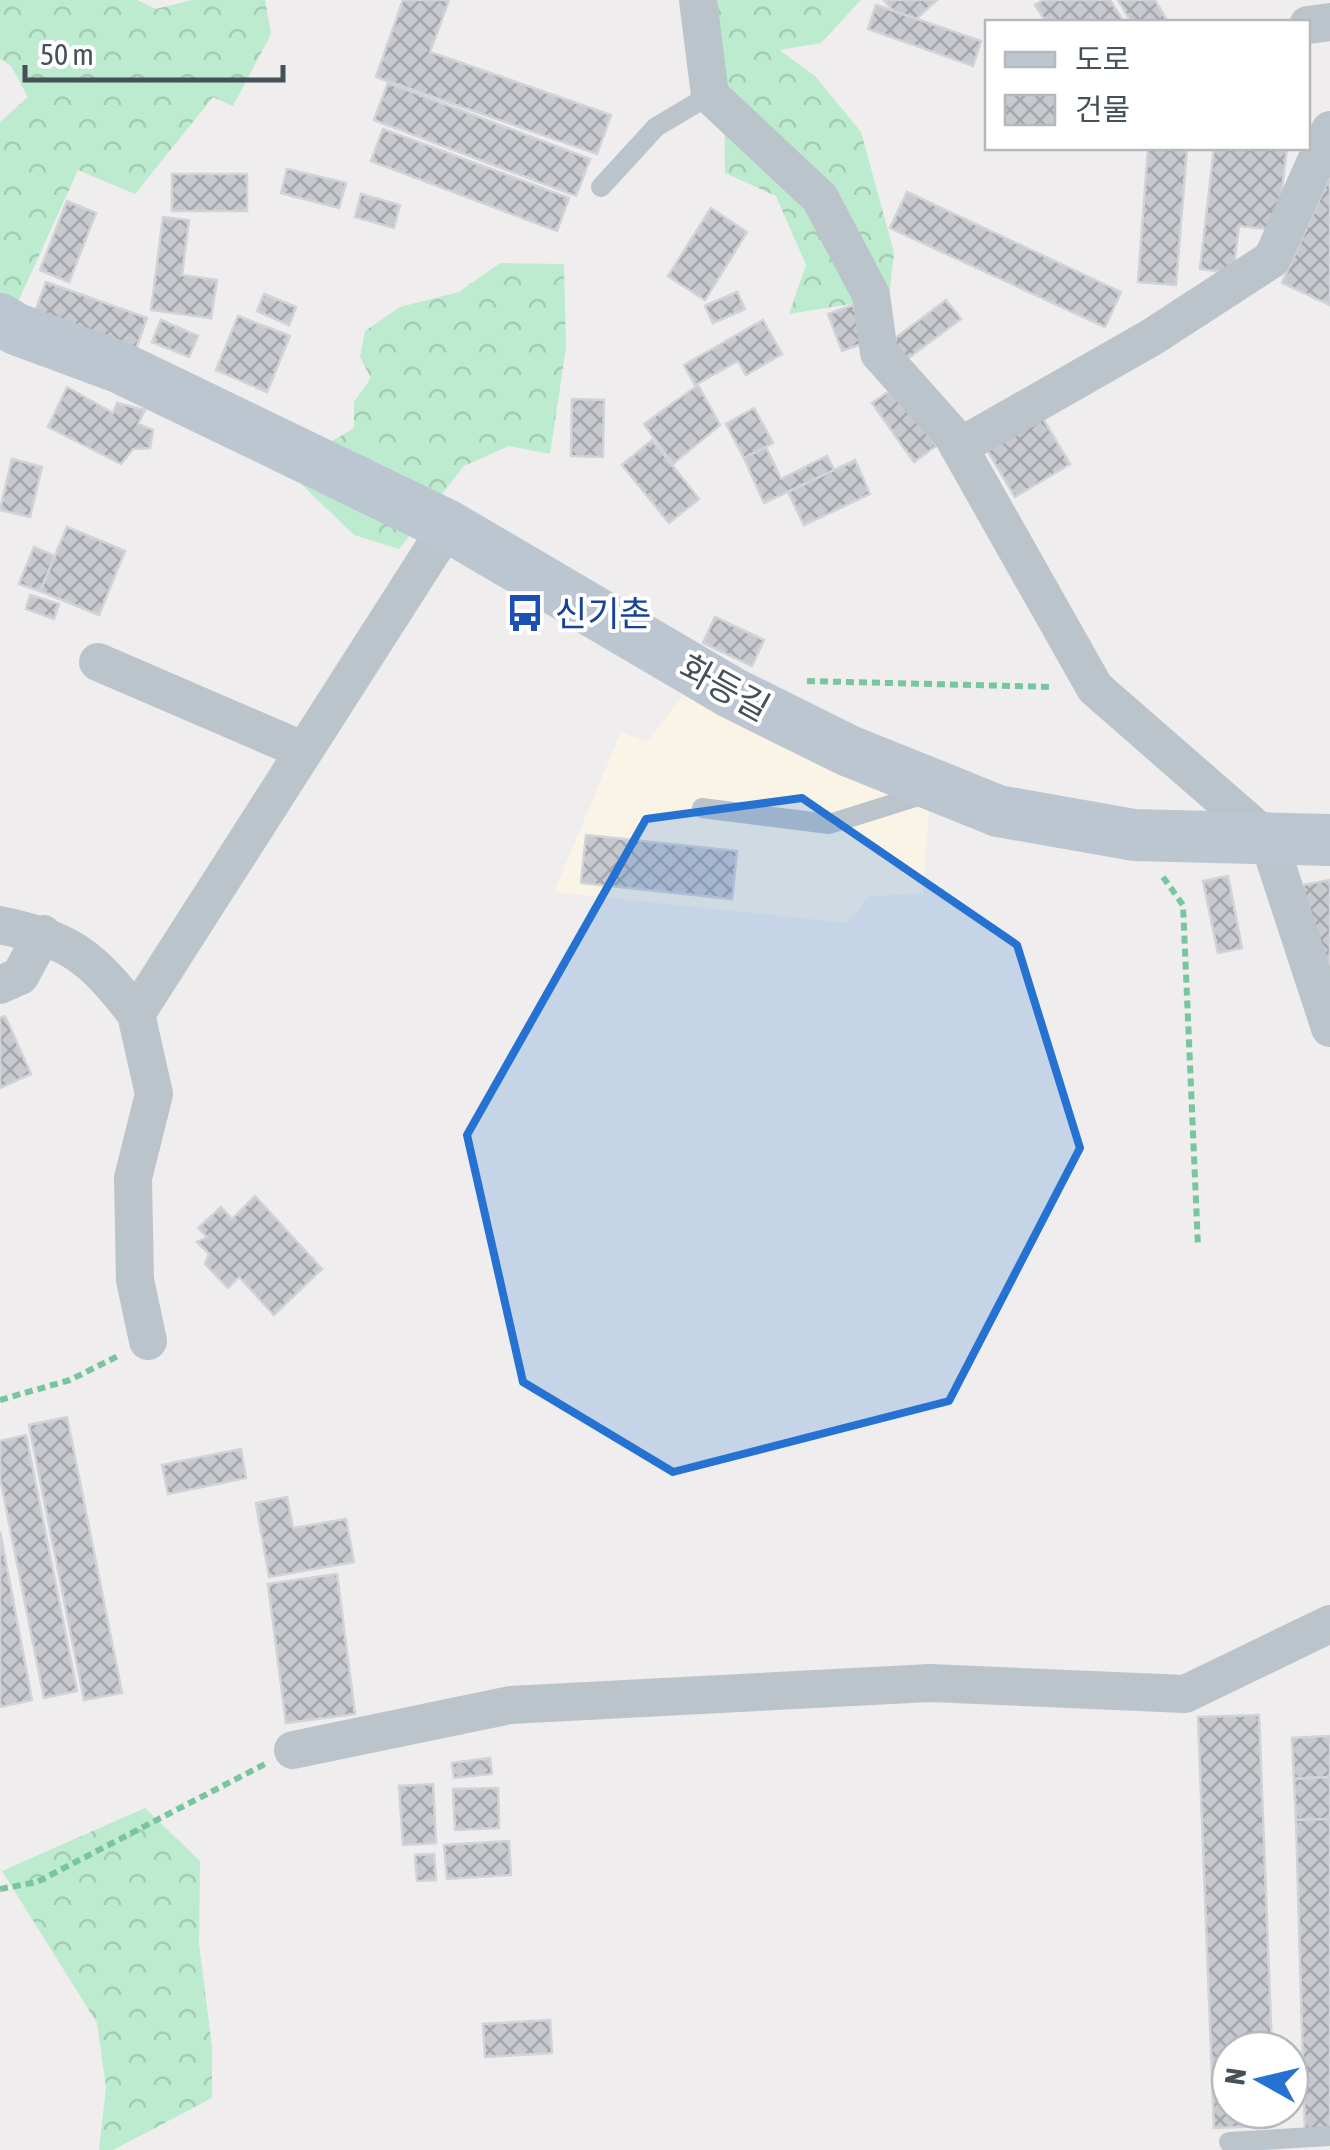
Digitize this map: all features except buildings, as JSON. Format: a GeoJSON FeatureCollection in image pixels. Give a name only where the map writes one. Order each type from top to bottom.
{"type":"FeatureCollection","features":[{"type":"Feature","properties":{"kind":"street"},"geometry":{"type":"LineString","coordinates":[[698,0],[710,95],[820,198],[872,295],[879,353],[952,435],[1096,688],[1268,840],[1330,1028]]}},
{"type":"Feature","properties":{"kind":"street"},"geometry":{"type":"LineString","coordinates":[[959,448],[1152,337],[1272,260],[1330,130]]}},
{"type":"Feature","properties":{"kind":"street","name":"화등길"},"geometry":{"type":"LineString","coordinates":[[0,318],[16,330],[119,368],[448,526],[732,693],[849,752],[998,812],[1134,835],[1330,840]]}},
{"type":"Feature","properties":{"kind":"street"},"geometry":{"type":"LineString","coordinates":[[136,1014],[448,526]]}},
{"type":"Feature","properties":{"kind":"street"},"geometry":{"type":"LineString","coordinates":[[98,662],[302,750]]}},
{"type":"Feature","properties":{"kind":"street"},"geometry":{"type":"LineString","coordinates":[[0,924],[43,934],[75,949],[104,972],[136,1014],[154,1094],[134,1178],[135,1280],[148,1341]]}},
{"type":"Feature","properties":{"kind":"street"},"geometry":{"type":"LineString","coordinates":[[0,985],[20,976],[43,934]]}},
{"type":"Feature","properties":{"kind":"street"},"geometry":{"type":"LineString","coordinates":[[293,1750],[510,1705],[930,1683],[1185,1694],[1330,1624]]}},
{"type":"Feature","properties":{"kind":"lane"},"geometry":{"type":"LineString","coordinates":[[601,187],[656,127],[710,95]]}},
{"type":"Feature","properties":{"kind":"lane"},"geometry":{"type":"LineString","coordinates":[[702,808],[829,824],[942,788]]}},
{"type":"Feature","properties":{"kind":"lane"},"geometry":{"type":"LineString","coordinates":[[1229,2142],[1330,2136]]}},
{"type":"Feature","properties":{"kind":"path"},"geometry":{"type":"LineString","coordinates":[[795,681],[1096,688]]}},
{"type":"Feature","properties":{"kind":"path"},"geometry":{"type":"LineString","coordinates":[[1134,835],[1183,906],[1198,1247]]}},
{"type":"Feature","properties":{"kind":"path"},"geometry":{"type":"LineString","coordinates":[[0,1400],[70,1380],[148,1341]]}},
{"type":"Feature","properties":{"kind":"path"},"geometry":{"type":"LineString","coordinates":[[0,1890],[37,1882],[293,1750]]}},
{"type":"Feature","properties":{"kind":"highlighted area"},"geometry":{"type":"Polygon","coordinates":[[[802,798],[1017,945],[1080,1148],[949,1401],[673,1472],[523,1382],[467,1135],[646,819],[802,798]]]}},
{"type":"Feature","properties":{"kind":"shaded area"},"geometry":{"type":"Polygon","coordinates":[[[684,694],[929,810],[923,894],[870,896],[847,923],[554,892],[621,732],[647,742],[684,694]]]}},
{"type":"Feature","properties":{"kind":"green space"},"geometry":{"type":"Polygon","coordinates":[[[0,0],[137,0],[156,9],[192,0],[265,0],[271,34],[233,106],[213,97],[135,194],[78,170],[13,313],[0,303],[0,122],[28,97],[11,66],[0,59],[0,0]]]}},
{"type":"Feature","properties":{"kind":"green space"},"geometry":{"type":"Polygon","coordinates":[[[713,0],[861,0],[821,43],[779,50],[815,76],[861,132],[894,252],[889,298],[789,314],[806,265],[776,196],[725,173],[724,73],[713,0]]]}},
{"type":"Feature","properties":{"kind":"green space"},"geometry":{"type":"Polygon","coordinates":[[[500,263],[564,264],[566,348],[550,454],[509,446],[464,466],[399,549],[354,535],[299,482],[331,442],[354,428],[354,402],[371,378],[360,357],[365,331],[400,307],[459,292],[500,263]]]}},
{"type":"Feature","properties":{"kind":"green space"},"geometry":{"type":"Polygon","coordinates":[[[145,1808],[200,1861],[199,1944],[212,2047],[212,2098],[113,2150],[99,2150],[106,2087],[97,2023],[2,1871],[145,1808]]]}},
{"type":"Feature","properties":{"kind":"place","name":"신기촌"},"geometry":{"type":"Point","coordinates":[525,613]}}]}
